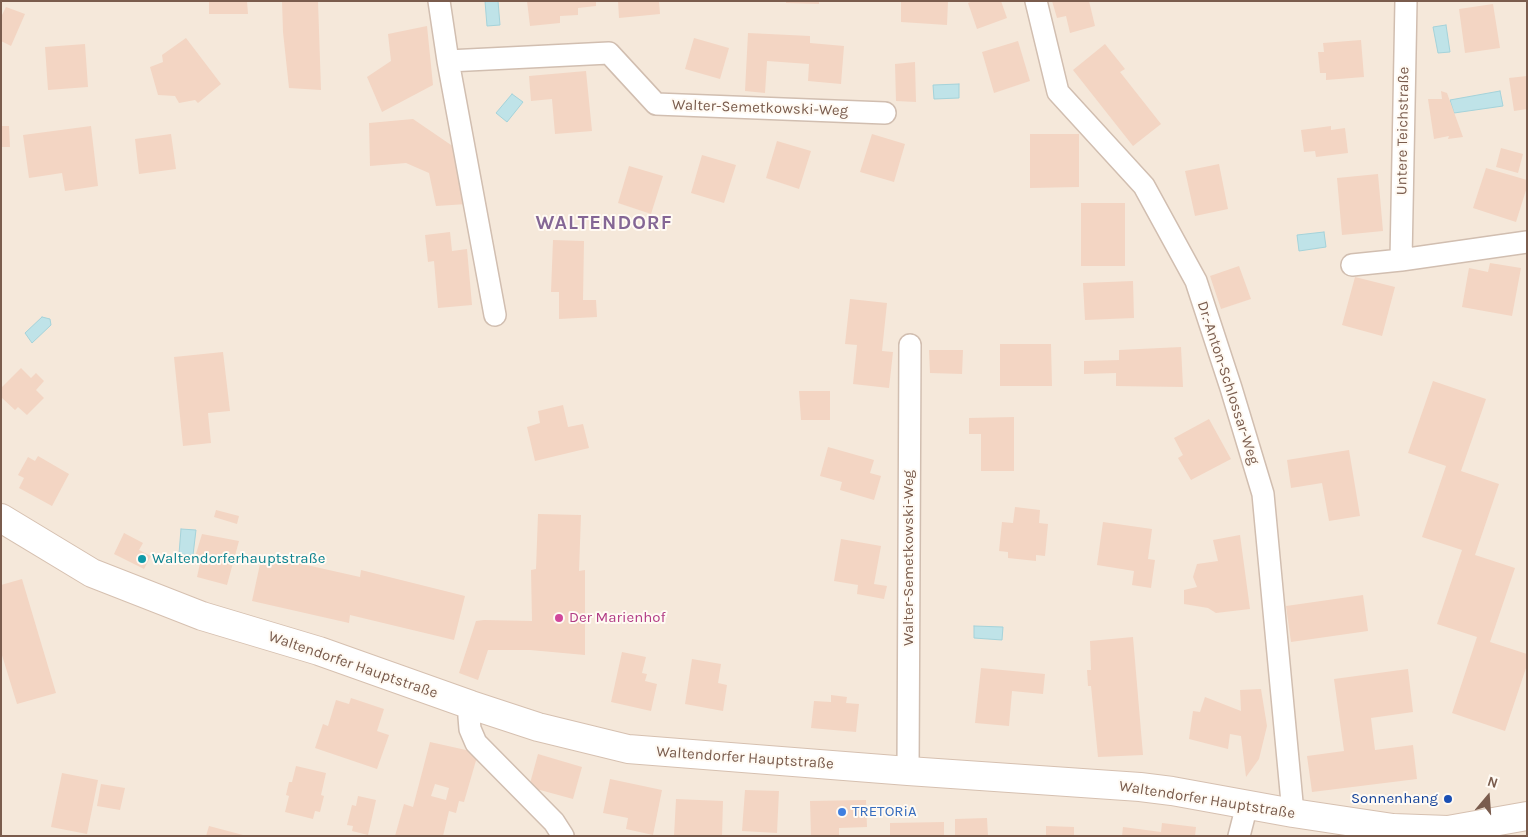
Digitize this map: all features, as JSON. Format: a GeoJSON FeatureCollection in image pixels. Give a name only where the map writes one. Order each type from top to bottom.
{"type":"FeatureCollection","features":[{"type":"Feature","properties":{"kind":"main road","name":"Waltendorfer Hauptstraße"},"geometry":{"type":"LineString","coordinates":[[1,518],[92,573],[202,616],[319,651],[538,727],[628,749],[1140,787],[1393,828],[1448,830],[1527,816]]}},
{"type":"Feature","properties":{"kind":"street"},"geometry":{"type":"LineString","coordinates":[[439,1],[448,61],[495,315]]}},
{"type":"Feature","properties":{"kind":"street","name":"Dr.-Anton-Schlossar-Weg"},"geometry":{"type":"LineString","coordinates":[[1036,1],[1058,92],[1144,186],[1196,281],[1231,388],[1263,494],[1293,813]]}},
{"type":"Feature","properties":{"kind":"street","name":"Untere Teichstraße"},"geometry":{"type":"LineString","coordinates":[[1401,260],[1406,1]]}},
{"type":"Feature","properties":{"kind":"street","name":"Walter-Semetkowski-Weg"},"geometry":{"type":"LineString","coordinates":[[448,61],[609,53],[656,104],[885,113]]}},
{"type":"Feature","properties":{"kind":"street"},"geometry":{"type":"LineString","coordinates":[[1352,265],[1527,242]]}},
{"type":"Feature","properties":{"kind":"street","name":"Walter-Semetkowski-Weg"},"geometry":{"type":"LineString","coordinates":[[908,771],[910,345]]}},
{"type":"Feature","properties":{"kind":"street"},"geometry":{"type":"LineString","coordinates":[[471,705],[468,718],[476,744],[554,822],[563,836]]}},
{"type":"Feature","properties":{"kind":"street"},"geometry":{"type":"LineString","coordinates":[[1239,836],[1247,805]]}},
{"type":"Feature","properties":{"kind":"shaded area"},"geometry":{"type":"Polygon","coordinates":[[[1,1],[1527,1],[1527,836],[1,836],[1,1]]]}},
{"type":"Feature","properties":{"kind":"water"},"geometry":{"type":"Polygon","coordinates":[[[485,1],[498,1],[500,25],[487,26],[485,1]]]}},
{"type":"Feature","properties":{"kind":"water"},"geometry":{"type":"Polygon","coordinates":[[[1446,25],[1450,52],[1438,53],[1433,27],[1446,25]]]}},
{"type":"Feature","properties":{"kind":"water"},"geometry":{"type":"Polygon","coordinates":[[[959,84],[959,98],[934,99],[933,85],[959,84]]]}},
{"type":"Feature","properties":{"kind":"water"},"geometry":{"type":"Polygon","coordinates":[[[1500,91],[1503,106],[1454,113],[1450,100],[1500,91]]]}},
{"type":"Feature","properties":{"kind":"water"},"geometry":{"type":"Polygon","coordinates":[[[512,94],[523,102],[507,122],[496,113],[512,94]]]}},
{"type":"Feature","properties":{"kind":"water"},"geometry":{"type":"Polygon","coordinates":[[[1324,232],[1326,247],[1299,251],[1297,235],[1324,232]]]}},
{"type":"Feature","properties":{"kind":"water"},"geometry":{"type":"Polygon","coordinates":[[[42,317],[50,319],[51,325],[32,343],[25,333],[42,317]]]}},
{"type":"Feature","properties":{"kind":"water"},"geometry":{"type":"Polygon","coordinates":[[[181,529],[196,530],[193,555],[179,554],[181,529]]]}},
{"type":"Feature","properties":{"kind":"water"},"geometry":{"type":"Polygon","coordinates":[[[974,626],[1003,627],[1002,640],[974,638],[974,626]]]}},
{"type":"Feature","properties":{"kind":"building"},"geometry":{"type":"Polygon","coordinates":[[[209,1],[247,1],[248,14],[209,14],[209,1]]]}},
{"type":"Feature","properties":{"kind":"building"},"geometry":{"type":"Polygon","coordinates":[[[282,1],[318,1],[321,90],[289,88],[282,1]]]}},
{"type":"Feature","properties":{"kind":"building"},"geometry":{"type":"Polygon","coordinates":[[[527,1],[596,1],[596,6],[578,8],[578,15],[560,16],[560,23],[530,26],[527,1]]]}},
{"type":"Feature","properties":{"kind":"building"},"geometry":{"type":"Polygon","coordinates":[[[618,1],[659,1],[660,14],[619,18],[618,1]]]}},
{"type":"Feature","properties":{"kind":"building"},"geometry":{"type":"Polygon","coordinates":[[[786,1],[819,1],[819,4],[786,3],[786,1]]]}},
{"type":"Feature","properties":{"kind":"building"},"geometry":{"type":"Polygon","coordinates":[[[901,1],[948,1],[947,25],[901,22],[901,1]]]}},
{"type":"Feature","properties":{"kind":"building"},"geometry":{"type":"Polygon","coordinates":[[[973,1],[1001,1],[1007,18],[977,29],[968,3],[973,1]]]}},
{"type":"Feature","properties":{"kind":"building"},"geometry":{"type":"Polygon","coordinates":[[[1052,1],[1089,1],[1095,26],[1070,33],[1066,16],[1057,18],[1052,1]]]}},
{"type":"Feature","properties":{"kind":"building"},"geometry":{"type":"Polygon","coordinates":[[[1493,4],[1500,48],[1465,53],[1459,9],[1493,4]]]}},
{"type":"Feature","properties":{"kind":"building"},"geometry":{"type":"Polygon","coordinates":[[[6,7],[25,14],[11,46],[1,41],[1,17],[6,7]]]}},
{"type":"Feature","properties":{"kind":"building"},"geometry":{"type":"Polygon","coordinates":[[[427,26],[433,85],[382,112],[367,77],[391,61],[388,34],[427,26]]]}},
{"type":"Feature","properties":{"kind":"building"},"geometry":{"type":"Polygon","coordinates":[[[748,33],[810,36],[810,43],[844,46],[841,84],[808,81],[809,64],[767,61],[765,93],[745,91],[748,33]]]}},
{"type":"Feature","properties":{"kind":"building"},"geometry":{"type":"Polygon","coordinates":[[[186,38],[221,84],[198,103],[195,100],[179,103],[175,96],[158,95],[150,67],[163,62],[162,55],[186,38]]]}},
{"type":"Feature","properties":{"kind":"building"},"geometry":{"type":"Polygon","coordinates":[[[694,38],[729,48],[720,79],[685,69],[694,38]]]}},
{"type":"Feature","properties":{"kind":"building"},"geometry":{"type":"Polygon","coordinates":[[[1361,40],[1364,77],[1326,80],[1326,73],[1320,73],[1318,52],[1324,52],[1323,43],[1361,40]]]}},
{"type":"Feature","properties":{"kind":"building"},"geometry":{"type":"Polygon","coordinates":[[[1018,41],[1030,81],[994,93],[982,52],[1018,41]]]}},
{"type":"Feature","properties":{"kind":"building"},"geometry":{"type":"Polygon","coordinates":[[[85,44],[88,87],[48,90],[45,47],[85,44]]]}},
{"type":"Feature","properties":{"kind":"building"},"geometry":{"type":"Polygon","coordinates":[[[1105,44],[1125,69],[1120,72],[1161,124],[1133,146],[1073,70],[1105,44]]]}},
{"type":"Feature","properties":{"kind":"building"},"geometry":{"type":"Polygon","coordinates":[[[915,62],[916,102],[896,101],[895,64],[915,62]]]}},
{"type":"Feature","properties":{"kind":"building"},"geometry":{"type":"Polygon","coordinates":[[[586,71],[592,131],[555,134],[552,99],[531,101],[529,76],[586,71]]]}},
{"type":"Feature","properties":{"kind":"building"},"geometry":{"type":"Polygon","coordinates":[[[1527,76],[1527,109],[1514,111],[1509,78],[1527,76]]]}},
{"type":"Feature","properties":{"kind":"building"},"geometry":{"type":"Polygon","coordinates":[[[1441,91],[1447,93],[1463,137],[1448,139],[1449,136],[1434,139],[1428,99],[1442,99],[1441,91]]]}},
{"type":"Feature","properties":{"kind":"building"},"geometry":{"type":"Polygon","coordinates":[[[413,119],[454,147],[467,204],[436,206],[429,173],[406,163],[370,166],[369,123],[413,119]]]}},
{"type":"Feature","properties":{"kind":"building"},"geometry":{"type":"Polygon","coordinates":[[[1,126],[9,126],[10,147],[1,147],[1,126]]]}},
{"type":"Feature","properties":{"kind":"building"},"geometry":{"type":"Polygon","coordinates":[[[91,126],[98,186],[65,191],[62,173],[29,178],[23,135],[91,126]]]}},
{"type":"Feature","properties":{"kind":"building"},"geometry":{"type":"Polygon","coordinates":[[[1331,126],[1331,130],[1345,128],[1348,153],[1316,157],[1315,151],[1304,152],[1301,130],[1331,126]]]}},
{"type":"Feature","properties":{"kind":"building"},"geometry":{"type":"Polygon","coordinates":[[[171,134],[176,169],[139,174],[135,139],[171,134]]]}},
{"type":"Feature","properties":{"kind":"building"},"geometry":{"type":"Polygon","coordinates":[[[872,134],[905,144],[894,182],[860,172],[872,134]]]}},
{"type":"Feature","properties":{"kind":"building"},"geometry":{"type":"Polygon","coordinates":[[[1030,134],[1079,134],[1079,187],[1030,188],[1030,134]]]}},
{"type":"Feature","properties":{"kind":"building"},"geometry":{"type":"Polygon","coordinates":[[[777,141],[811,151],[799,189],[766,178],[777,141]]]}},
{"type":"Feature","properties":{"kind":"building"},"geometry":{"type":"Polygon","coordinates":[[[1501,148],[1523,154],[1518,173],[1496,167],[1501,148]]]}},
{"type":"Feature","properties":{"kind":"building"},"geometry":{"type":"Polygon","coordinates":[[[702,155],[736,165],[724,203],[691,193],[702,155]]]}},
{"type":"Feature","properties":{"kind":"building"},"geometry":{"type":"Polygon","coordinates":[[[1219,164],[1228,209],[1195,216],[1185,171],[1219,164]]]}},
{"type":"Feature","properties":{"kind":"building"},"geometry":{"type":"Polygon","coordinates":[[[629,166],[663,176],[651,214],[618,203],[629,166]]]}},
{"type":"Feature","properties":{"kind":"building"},"geometry":{"type":"Polygon","coordinates":[[[1486,168],[1527,180],[1527,187],[1516,222],[1473,208],[1486,168]]]}},
{"type":"Feature","properties":{"kind":"building"},"geometry":{"type":"Polygon","coordinates":[[[1378,174],[1383,231],[1342,235],[1337,178],[1378,174]]]}},
{"type":"Feature","properties":{"kind":"building"},"geometry":{"type":"Polygon","coordinates":[[[1081,203],[1125,203],[1125,266],[1081,266],[1081,203]]]}},
{"type":"Feature","properties":{"kind":"building"},"geometry":{"type":"Polygon","coordinates":[[[450,232],[452,251],[467,249],[472,305],[438,308],[434,261],[428,262],[425,235],[450,232]]]}},
{"type":"Feature","properties":{"kind":"building"},"geometry":{"type":"Polygon","coordinates":[[[553,240],[584,241],[583,300],[596,300],[597,317],[559,319],[559,292],[551,292],[553,240]]]}},
{"type":"Feature","properties":{"kind":"building"},"geometry":{"type":"Polygon","coordinates":[[[1490,263],[1521,268],[1512,316],[1462,307],[1469,268],[1488,272],[1490,263]]]}},
{"type":"Feature","properties":{"kind":"building"},"geometry":{"type":"Polygon","coordinates":[[[1239,266],[1251,299],[1221,309],[1210,276],[1239,266]]]}},
{"type":"Feature","properties":{"kind":"building"},"geometry":{"type":"Polygon","coordinates":[[[1355,277],[1395,287],[1382,336],[1342,325],[1355,277]]]}},
{"type":"Feature","properties":{"kind":"building"},"geometry":{"type":"Polygon","coordinates":[[[1133,281],[1134,318],[1085,320],[1083,283],[1133,281]]]}},
{"type":"Feature","properties":{"kind":"building"},"geometry":{"type":"Polygon","coordinates":[[[850,299],[887,303],[882,351],[893,352],[889,388],[853,384],[857,345],[845,344],[850,299]]]}},
{"type":"Feature","properties":{"kind":"building"},"geometry":{"type":"Polygon","coordinates":[[[1000,344],[1051,344],[1052,386],[1000,386],[1000,344]]]}},
{"type":"Feature","properties":{"kind":"building"},"geometry":{"type":"Polygon","coordinates":[[[1181,347],[1183,387],[1116,386],[1116,373],[1084,374],[1084,361],[1119,360],[1119,350],[1181,347]]]}},
{"type":"Feature","properties":{"kind":"building"},"geometry":{"type":"Polygon","coordinates":[[[929,350],[963,350],[962,374],[930,373],[929,350]]]}},
{"type":"Feature","properties":{"kind":"building"},"geometry":{"type":"Polygon","coordinates":[[[223,352],[230,411],[208,413],[211,443],[183,446],[174,357],[223,352]]]}},
{"type":"Feature","properties":{"kind":"building"},"geometry":{"type":"Polygon","coordinates":[[[21,368],[31,378],[36,373],[44,381],[36,390],[44,398],[27,415],[18,407],[15,410],[1,397],[1,388],[21,368]]]}},
{"type":"Feature","properties":{"kind":"building"},"geometry":{"type":"Polygon","coordinates":[[[1433,381],[1486,399],[1461,471],[1499,484],[1475,555],[1515,568],[1490,642],[1527,654],[1527,665],[1505,731],[1452,713],[1477,637],[1437,624],[1462,550],[1422,537],[1446,466],[1408,453],[1433,381]]]}},
{"type":"Feature","properties":{"kind":"building"},"geometry":{"type":"Polygon","coordinates":[[[799,391],[830,391],[830,420],[801,420],[799,391]]]}},
{"type":"Feature","properties":{"kind":"building"},"geometry":{"type":"Polygon","coordinates":[[[563,405],[568,427],[583,424],[589,448],[535,461],[527,427],[540,423],[538,411],[563,405]]]}},
{"type":"Feature","properties":{"kind":"building"},"geometry":{"type":"Polygon","coordinates":[[[1014,417],[1014,471],[981,471],[981,434],[969,434],[969,418],[1014,417]]]}},
{"type":"Feature","properties":{"kind":"building"},"geometry":{"type":"Polygon","coordinates":[[[1209,419],[1231,459],[1191,480],[1178,458],[1183,455],[1174,438],[1209,419]]]}},
{"type":"Feature","properties":{"kind":"building"},"geometry":{"type":"Polygon","coordinates":[[[828,447],[874,460],[870,473],[881,476],[874,500],[840,490],[842,482],[820,476],[828,447]]]}},
{"type":"Feature","properties":{"kind":"building"},"geometry":{"type":"Polygon","coordinates":[[[1349,450],[1360,516],[1329,521],[1322,483],[1291,488],[1287,460],[1349,450]]]}},
{"type":"Feature","properties":{"kind":"building"},"geometry":{"type":"Polygon","coordinates":[[[38,456],[69,474],[52,506],[19,488],[24,478],[18,475],[28,457],[35,461],[38,456]]]}},
{"type":"Feature","properties":{"kind":"building"},"geometry":{"type":"Polygon","coordinates":[[[1015,507],[1040,510],[1039,523],[1048,524],[1045,556],[1036,555],[1036,561],[1008,558],[1008,552],[999,551],[1002,522],[1013,523],[1015,507]]]}},
{"type":"Feature","properties":{"kind":"building"},"geometry":{"type":"Polygon","coordinates":[[[216,510],[239,516],[237,524],[214,517],[216,510]]]}},
{"type":"Feature","properties":{"kind":"building"},"geometry":{"type":"Polygon","coordinates":[[[538,514],[581,515],[579,571],[585,570],[585,655],[530,650],[488,650],[478,680],[459,673],[476,621],[532,621],[531,570],[536,569],[538,514]]]}},
{"type":"Feature","properties":{"kind":"building"},"geometry":{"type":"Polygon","coordinates":[[[1103,522],[1152,529],[1148,559],[1155,560],[1151,588],[1132,585],[1134,571],[1097,565],[1103,522]]]}},
{"type":"Feature","properties":{"kind":"building"},"geometry":{"type":"Polygon","coordinates":[[[124,533],[143,543],[139,550],[151,556],[144,569],[114,554],[124,533]]]}},
{"type":"Feature","properties":{"kind":"building"},"geometry":{"type":"Polygon","coordinates":[[[202,534],[239,541],[227,585],[197,577],[201,559],[195,557],[202,534]]]}},
{"type":"Feature","properties":{"kind":"building"},"geometry":{"type":"Polygon","coordinates":[[[1240,535],[1250,609],[1216,613],[1208,608],[1184,604],[1184,590],[1197,587],[1193,577],[1197,564],[1218,561],[1213,540],[1240,535]]]}},
{"type":"Feature","properties":{"kind":"building"},"geometry":{"type":"Polygon","coordinates":[[[841,539],[881,546],[874,584],[887,586],[884,599],[857,594],[858,585],[834,581],[841,539]]]}},
{"type":"Feature","properties":{"kind":"building"},"geometry":{"type":"Polygon","coordinates":[[[262,555],[360,577],[361,570],[465,596],[454,640],[350,615],[349,623],[252,601],[262,555]]]}},
{"type":"Feature","properties":{"kind":"building"},"geometry":{"type":"Polygon","coordinates":[[[22,579],[56,693],[17,704],[1,652],[1,585],[22,579]]]}},
{"type":"Feature","properties":{"kind":"building"},"geometry":{"type":"Polygon","coordinates":[[[1363,595],[1368,631],[1291,642],[1286,606],[1363,595]]]}},
{"type":"Feature","properties":{"kind":"building"},"geometry":{"type":"Polygon","coordinates":[[[1133,637],[1143,755],[1098,757],[1091,686],[1088,686],[1087,670],[1091,670],[1090,641],[1133,637]]]}},
{"type":"Feature","properties":{"kind":"building"},"geometry":{"type":"Polygon","coordinates":[[[622,652],[646,657],[642,673],[647,674],[645,681],[657,684],[651,711],[611,702],[622,652]]]}},
{"type":"Feature","properties":{"kind":"building"},"geometry":{"type":"Polygon","coordinates":[[[692,659],[721,664],[718,683],[727,685],[723,711],[685,704],[692,659]]]}},
{"type":"Feature","properties":{"kind":"building"},"geometry":{"type":"Polygon","coordinates":[[[981,668],[1045,674],[1043,694],[1012,691],[1009,726],[975,723],[981,668]]]}},
{"type":"Feature","properties":{"kind":"building"},"geometry":{"type":"Polygon","coordinates":[[[1408,669],[1413,712],[1371,718],[1375,750],[1413,745],[1417,779],[1312,792],[1307,756],[1344,751],[1334,679],[1408,669]]]}},
{"type":"Feature","properties":{"kind":"building"},"geometry":{"type":"Polygon","coordinates":[[[1261,689],[1267,726],[1259,759],[1246,777],[1241,736],[1230,734],[1228,749],[1189,739],[1193,711],[1200,712],[1205,697],[1241,711],[1240,690],[1261,689]]]}},
{"type":"Feature","properties":{"kind":"building"},"geometry":{"type":"Polygon","coordinates":[[[831,695],[847,697],[846,703],[859,704],[856,732],[811,728],[814,701],[831,702],[831,695]]]}},
{"type":"Feature","properties":{"kind":"building"},"geometry":{"type":"Polygon","coordinates":[[[351,698],[384,709],[377,731],[389,735],[377,769],[315,748],[323,724],[328,726],[336,700],[349,704],[351,698]]]}},
{"type":"Feature","properties":{"kind":"building"},"geometry":{"type":"Polygon","coordinates":[[[430,742],[466,750],[468,744],[477,757],[464,802],[459,801],[456,813],[449,811],[443,836],[395,836],[404,804],[413,807],[430,742]],[[435,784],[431,796],[446,800],[449,788],[435,784]]]}},
{"type":"Feature","properties":{"kind":"building"},"geometry":{"type":"Polygon","coordinates":[[[538,754],[582,767],[573,799],[529,787],[538,754]]]}},
{"type":"Feature","properties":{"kind":"building"},"geometry":{"type":"Polygon","coordinates":[[[296,766],[326,773],[321,795],[324,796],[320,812],[315,811],[313,819],[285,812],[289,796],[286,795],[289,782],[292,782],[296,766]]]}},
{"type":"Feature","properties":{"kind":"building"},"geometry":{"type":"Polygon","coordinates":[[[62,773],[98,780],[87,834],[51,827],[62,773]]]}},
{"type":"Feature","properties":{"kind":"building"},"geometry":{"type":"Polygon","coordinates":[[[610,779],[662,790],[653,835],[626,829],[628,818],[603,813],[610,779]]]}},
{"type":"Feature","properties":{"kind":"building"},"geometry":{"type":"Polygon","coordinates":[[[101,784],[125,788],[120,810],[97,806],[101,784]]]}},
{"type":"Feature","properties":{"kind":"building"},"geometry":{"type":"Polygon","coordinates":[[[745,790],[779,791],[777,833],[742,831],[745,790]]]}},
{"type":"Feature","properties":{"kind":"building"},"geometry":{"type":"Polygon","coordinates":[[[358,796],[376,800],[368,835],[352,831],[353,826],[347,825],[352,805],[356,806],[358,796]]]}},
{"type":"Feature","properties":{"kind":"building"},"geometry":{"type":"Polygon","coordinates":[[[676,799],[723,801],[722,836],[674,836],[676,799]]]}},
{"type":"Feature","properties":{"kind":"building"},"geometry":{"type":"Polygon","coordinates":[[[866,800],[867,827],[839,828],[839,836],[811,836],[810,801],[866,800]]]}},
{"type":"Feature","properties":{"kind":"building"},"geometry":{"type":"Polygon","coordinates":[[[987,818],[988,836],[955,836],[955,819],[987,818]]]}},
{"type":"Feature","properties":{"kind":"building"},"geometry":{"type":"Polygon","coordinates":[[[944,822],[944,836],[890,836],[890,823],[944,822]]]}},
{"type":"Feature","properties":{"kind":"building"},"geometry":{"type":"Polygon","coordinates":[[[1162,823],[1196,827],[1195,836],[1122,836],[1123,827],[1161,832],[1162,823]]]}},
{"type":"Feature","properties":{"kind":"building"},"geometry":{"type":"Polygon","coordinates":[[[209,826],[243,835],[243,836],[206,836],[209,826]]]}},
{"type":"Feature","properties":{"kind":"building"},"geometry":{"type":"Polygon","coordinates":[[[1046,826],[1074,827],[1074,836],[1046,836],[1046,826]]]}},
{"type":"Feature","properties":{"kind":"place","name":"Waltendorferhauptstraße"},"geometry":{"type":"Point","coordinates":[142,559]}},
{"type":"Feature","properties":{"kind":"place","name":"Der Marienhof"},"geometry":{"type":"Point","coordinates":[559,618]}},
{"type":"Feature","properties":{"kind":"place","name":"Sonnenhang"},"geometry":{"type":"Point","coordinates":[1448,799]}},
{"type":"Feature","properties":{"kind":"place","name":"TRETORiA"},"geometry":{"type":"Point","coordinates":[842,812]}},
{"type":"Feature","properties":{"kind":"district","name":"WALTENDORF"},"geometry":{"type":"Point","coordinates":[604,223]}}]}
